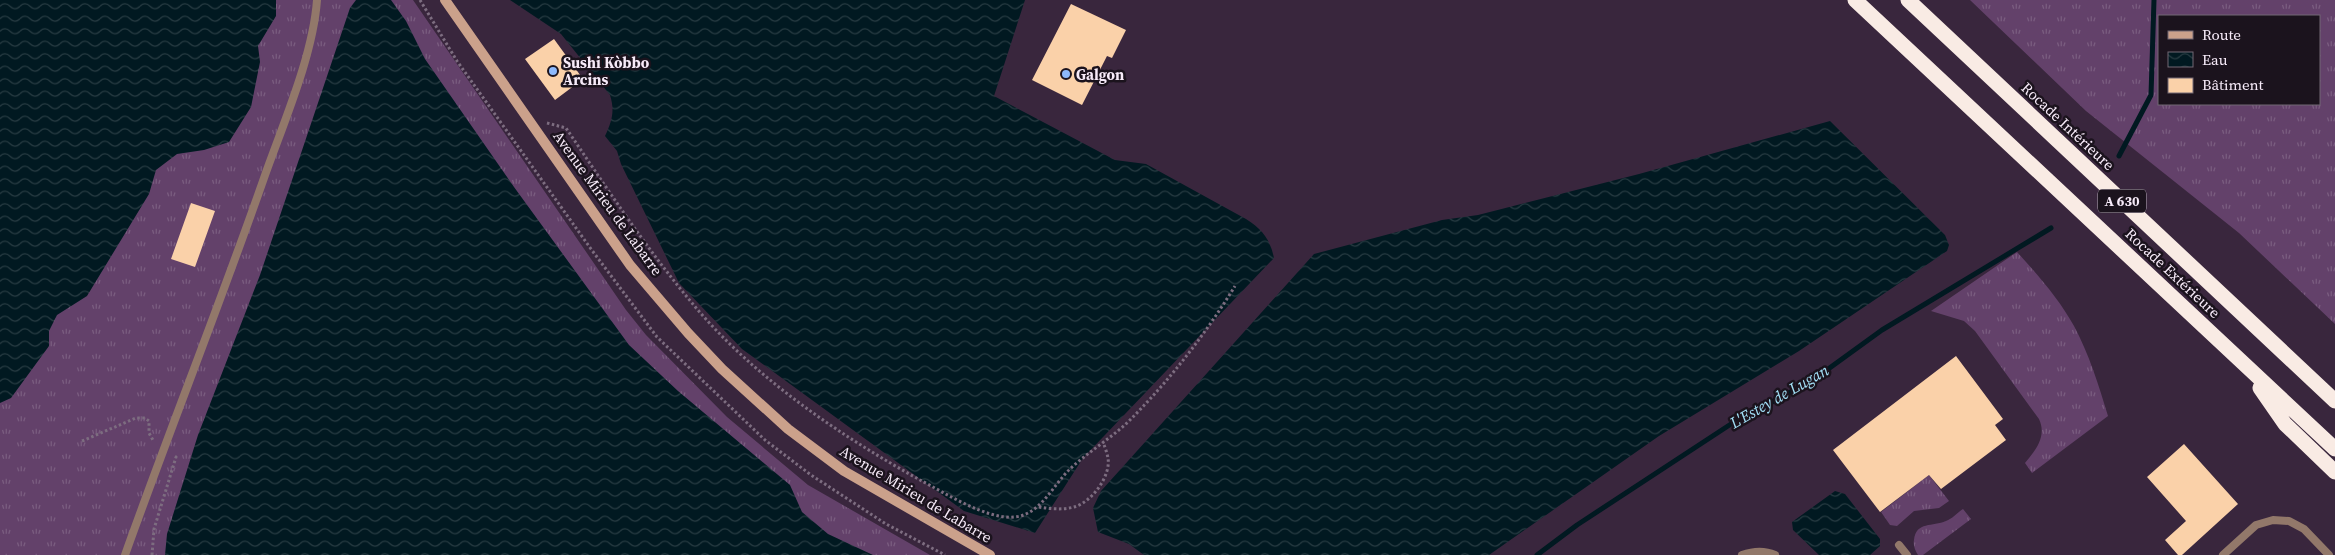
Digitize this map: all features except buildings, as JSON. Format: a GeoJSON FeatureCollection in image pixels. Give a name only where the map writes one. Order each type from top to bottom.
{"type":"FeatureCollection","features":[{"type":"Feature","properties":{"kind":"highway","name":"Rocade Extérieure"},"geometry":{"type":"LineString","coordinates":[[1855,0],[2335,449]]}},
{"type":"Feature","properties":{"kind":"highway","name":"Rocade Intérieure"},"geometry":{"type":"LineString","coordinates":[[1908,0],[2335,401]]}},
{"type":"Feature","properties":{"kind":"highway"},"geometry":{"type":"LineString","coordinates":[[2240,360],[2285,424],[2335,472]]}},
{"type":"Feature","properties":{"kind":"main road","name":"Avenue Mirieu de Labarre"},"geometry":{"type":"LineString","coordinates":[[445,0],[630,264],[688,333],[722,369],[788,429],[844,471],[990,555]]}},
{"type":"Feature","properties":{"kind":"lane"},"geometry":{"type":"LineString","coordinates":[[125,555],[162,451],[209,332],[282,128],[312,34],[317,0]]}},
{"type":"Feature","properties":{"kind":"lane"},"geometry":{"type":"LineString","coordinates":[[2224,555],[2256,524],[2273,520],[2289,521],[2304,529],[2329,555]]}},
{"type":"Feature","properties":{"kind":"lane"},"geometry":{"type":"LineString","coordinates":[[1899,544],[1908,555]]}},
{"type":"Feature","properties":{"kind":"lane"},"geometry":{"type":"LineString","coordinates":[[1742,555],[1752,551],[1769,552],[1775,555]]}},
{"type":"Feature","properties":{"kind":"path"},"geometry":{"type":"LineString","coordinates":[[547,123],[566,128],[636,229],[692,304],[722,336],[782,389],[890,463],[984,513],[1016,517],[1039,508],[1076,507],[1092,498],[1103,481],[1108,459],[1103,442]]}},
{"type":"Feature","properties":{"kind":"path"},"geometry":{"type":"LineString","coordinates":[[1039,508],[1052,487],[1127,423],[1174,372],[1221,310],[1235,286]]}},
{"type":"Feature","properties":{"kind":"path"},"geometry":{"type":"LineString","coordinates":[[82,441],[136,418],[145,418],[149,421],[149,433],[153,441],[162,451],[176,457],[154,529],[152,555]]}},
{"type":"Feature","properties":{"kind":"green space"},"geometry":{"type":"Polygon","coordinates":[[[0,0],[413,0],[626,310],[646,335],[727,417],[808,485],[930,555],[0,555],[0,0]]]}},
{"type":"Feature","properties":{"kind":"green space"},"geometry":{"type":"Polygon","coordinates":[[[1970,0],[2335,0],[2335,324],[2239,233],[2086,111],[1970,0]]]}},
{"type":"Feature","properties":{"kind":"green space"},"geometry":{"type":"Polygon","coordinates":[[[2017,252],[2055,297],[2074,326],[2089,359],[2108,416],[2032,473],[2025,463],[2033,453],[2041,437],[2042,431],[2039,419],[1975,331],[1964,321],[1931,311],[2017,252]]]}},
{"type":"Feature","properties":{"kind":"green space"},"geometry":{"type":"Polygon","coordinates":[[[1929,475],[1949,501],[1939,508],[1914,511],[1897,526],[1890,525],[1881,512],[1929,475]]]}},
{"type":"Feature","properties":{"kind":"green space"},"geometry":{"type":"Polygon","coordinates":[[[1963,509],[1971,519],[1923,555],[1918,555],[1914,542],[1915,534],[1918,530],[1922,527],[1948,520],[1963,509]]]}},
{"type":"Feature","properties":{"kind":"water"},"geometry":{"type":"Polygon","coordinates":[[[0,0],[276,0],[276,16],[258,46],[260,62],[251,107],[229,142],[204,150],[177,154],[156,170],[149,194],[87,296],[57,315],[49,331],[49,346],[11,398],[0,403],[0,0]]]}},
{"type":"Feature","properties":{"kind":"water"},"geometry":{"type":"Polygon","coordinates":[[[356,0],[391,0],[406,21],[425,59],[514,187],[629,345],[678,391],[790,485],[802,512],[828,534],[873,555],[165,555],[167,534],[198,435],[260,275],[350,8],[356,0]]]}},
{"type":"Feature","properties":{"kind":"water"},"geometry":{"type":"Polygon","coordinates":[[[510,0],[1025,0],[994,96],[1115,160],[1146,164],[1246,219],[1264,235],[1270,245],[1274,258],[1083,458],[1035,533],[964,511],[742,349],[679,283],[621,164],[617,151],[605,136],[612,116],[610,95],[561,34],[510,0]]]}},
{"type":"Feature","properties":{"kind":"water"},"geometry":{"type":"Polygon","coordinates":[[[1830,121],[1945,235],[1949,245],[1947,251],[1799,351],[1659,436],[1489,555],[1144,555],[1129,544],[1098,532],[1093,508],[1101,491],[1314,254],[1442,220],[1478,215],[1639,174],[1830,121]]]}},
{"type":"Feature","properties":{"kind":"water"},"geometry":{"type":"Polygon","coordinates":[[[1835,491],[1845,494],[1880,539],[1880,546],[1870,555],[1819,555],[1793,530],[1792,522],[1835,491]]]}},
{"type":"Feature","properties":{"kind":"waterway","name":"L'Estey de Lugan"},"geometry":{"type":"LineString","coordinates":[[2119,156],[2151,95],[2154,0]]}},
{"type":"Feature","properties":{"kind":"waterway","name":"L'Estey de Lugan"},"geometry":{"type":"LineString","coordinates":[[1537,555],[1577,525],[1731,424],[1813,380],[1882,330],[2051,228]]}},
{"type":"Feature","properties":{"kind":"place","name":"Sushi Kòbbo Arcins"},"geometry":{"type":"Point","coordinates":[553,71]}},
{"type":"Feature","properties":{"kind":"place","name":"Galgon"},"geometry":{"type":"Point","coordinates":[1066,74]}}]}
